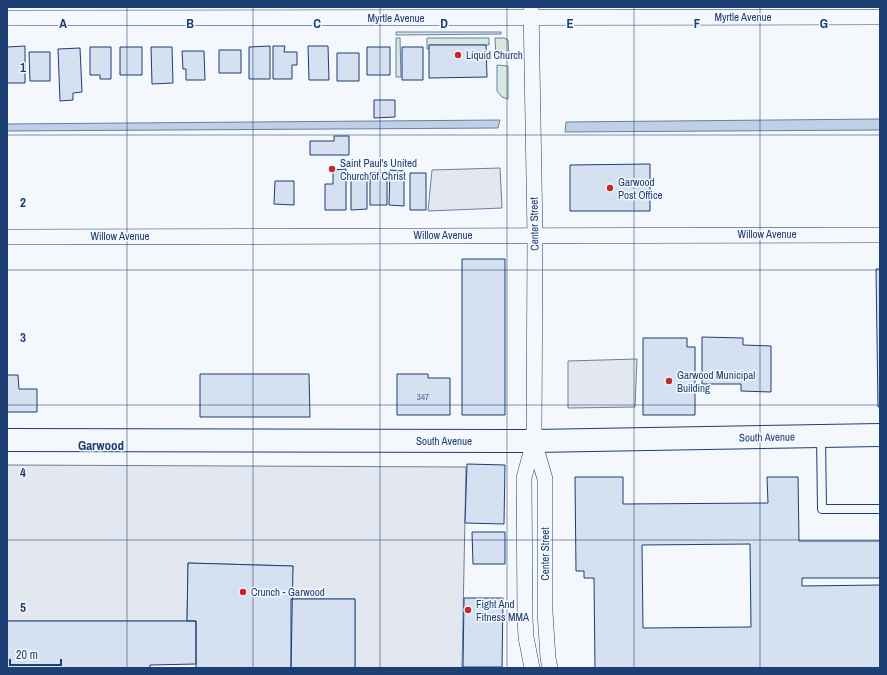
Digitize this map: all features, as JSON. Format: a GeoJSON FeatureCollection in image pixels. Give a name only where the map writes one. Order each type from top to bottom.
{"type":"FeatureCollection","features":[{"type":"Feature","properties":{"kind":"main road","name":"South Avenue"},"geometry":{"type":"LineString","coordinates":[[7,440],[534,440],[880,435]]}},
{"type":"Feature","properties":{"kind":"street","name":"Myrtle Avenue"},"geometry":{"type":"LineString","coordinates":[[7,18],[393,18],[531,12],[880,17]]}},
{"type":"Feature","properties":{"kind":"street","name":"Center Street"},"geometry":{"type":"LineString","coordinates":[[531,12],[535,234],[534,440],[524,478],[526,624],[532,668]]}},
{"type":"Feature","properties":{"kind":"street","name":"Willow Avenue"},"geometry":{"type":"LineString","coordinates":[[7,236],[880,234]]}},
{"type":"Feature","properties":{"kind":"street","name":"Center Street"},"geometry":{"type":"LineString","coordinates":[[534,440],[545,479],[545,612],[550,668]]}},
{"type":"Feature","properties":{"kind":"lane"},"geometry":{"type":"LineString","coordinates":[[821,436],[822,509],[880,508]]}},
{"type":"Feature","properties":{"kind":"shaded area"},"geometry":{"type":"Polygon","coordinates":[[[396,32],[501,32],[501,34],[396,35],[396,32]]]}},
{"type":"Feature","properties":{"kind":"shaded area"},"geometry":{"type":"Polygon","coordinates":[[[396,38],[400,38],[401,77],[396,77],[396,38]]]}},
{"type":"Feature","properties":{"kind":"shaded area"},"geometry":{"type":"Polygon","coordinates":[[[427,38],[489,38],[489,45],[429,45],[429,49],[427,49],[427,38]]]}},
{"type":"Feature","properties":{"kind":"shaded area"},"geometry":{"type":"Polygon","coordinates":[[[495,38],[504,38],[508,40],[509,58],[496,58],[495,38]]]}},
{"type":"Feature","properties":{"kind":"shaded area"},"geometry":{"type":"Polygon","coordinates":[[[497,65],[508,66],[508,99],[502,97],[497,91],[497,65]]]}},
{"type":"Feature","properties":{"kind":"shaded area"},"geometry":{"type":"Polygon","coordinates":[[[500,168],[502,208],[428,211],[432,170],[500,168]]]}},
{"type":"Feature","properties":{"kind":"shaded area"},"geometry":{"type":"Polygon","coordinates":[[[637,359],[635,407],[568,408],[568,361],[637,359]]]}},
{"type":"Feature","properties":{"kind":"shaded area"},"geometry":{"type":"Polygon","coordinates":[[[7,465],[466,467],[462,668],[355,668],[355,599],[291,599],[293,566],[188,563],[187,621],[7,621],[7,465]]]}},
{"type":"Feature","properties":{"kind":"water"},"geometry":{"type":"Polygon","coordinates":[[[880,119],[880,130],[565,132],[566,122],[880,119]]]}},
{"type":"Feature","properties":{"kind":"water"},"geometry":{"type":"Polygon","coordinates":[[[500,120],[498,128],[7,131],[7,124],[500,120]]]}},
{"type":"Feature","properties":{"kind":"building","name":"Liquid Church"},"geometry":{"type":"Polygon","coordinates":[[[429,45],[486,45],[487,77],[429,78],[429,45]]]}},
{"type":"Feature","properties":{"kind":"building"},"geometry":{"type":"Polygon","coordinates":[[[25,46],[25,83],[7,83],[7,47],[25,46]]]}},
{"type":"Feature","properties":{"kind":"building"},"geometry":{"type":"Polygon","coordinates":[[[270,46],[270,79],[249,79],[249,47],[270,46]]]}},
{"type":"Feature","properties":{"kind":"building"},"geometry":{"type":"Polygon","coordinates":[[[273,46],[285,46],[284,52],[297,52],[297,65],[292,65],[292,79],[273,79],[273,46]]]}},
{"type":"Feature","properties":{"kind":"building"},"geometry":{"type":"Polygon","coordinates":[[[308,46],[328,46],[329,80],[309,80],[308,46]]]}},
{"type":"Feature","properties":{"kind":"building"},"geometry":{"type":"Polygon","coordinates":[[[90,47],[111,47],[111,79],[100,79],[100,75],[90,75],[90,47]]]}},
{"type":"Feature","properties":{"kind":"building"},"geometry":{"type":"Polygon","coordinates":[[[120,47],[142,47],[142,75],[120,75],[120,47]]]}},
{"type":"Feature","properties":{"kind":"building"},"geometry":{"type":"Polygon","coordinates":[[[151,47],[172,47],[173,83],[152,84],[151,47]]]}},
{"type":"Feature","properties":{"kind":"building"},"geometry":{"type":"Polygon","coordinates":[[[367,47],[390,47],[390,75],[367,75],[367,47]]]}},
{"type":"Feature","properties":{"kind":"building"},"geometry":{"type":"Polygon","coordinates":[[[402,47],[423,47],[423,80],[402,80],[402,47]]]}},
{"type":"Feature","properties":{"kind":"building"},"geometry":{"type":"Polygon","coordinates":[[[80,48],[82,92],[73,93],[73,100],[60,101],[58,49],[80,48]]]}},
{"type":"Feature","properties":{"kind":"building"},"geometry":{"type":"Polygon","coordinates":[[[219,50],[241,50],[241,73],[219,73],[219,50]]]}},
{"type":"Feature","properties":{"kind":"building"},"geometry":{"type":"Polygon","coordinates":[[[182,51],[204,51],[205,80],[186,80],[186,69],[183,69],[182,51]]]}},
{"type":"Feature","properties":{"kind":"building"},"geometry":{"type":"Polygon","coordinates":[[[29,52],[50,52],[50,81],[30,81],[29,52]]]}},
{"type":"Feature","properties":{"kind":"building"},"geometry":{"type":"Polygon","coordinates":[[[337,53],[359,53],[359,81],[337,81],[337,53]]]}},
{"type":"Feature","properties":{"kind":"building"},"geometry":{"type":"Polygon","coordinates":[[[374,100],[395,100],[395,117],[374,118],[374,100]]]}},
{"type":"Feature","properties":{"kind":"building"},"geometry":{"type":"Polygon","coordinates":[[[334,136],[349,136],[349,155],[310,155],[310,141],[334,141],[334,136]]]}},
{"type":"Feature","properties":{"kind":"building","name":"Garwood Post Office"},"geometry":{"type":"Polygon","coordinates":[[[650,164],[650,211],[570,211],[570,165],[650,164]]]}},
{"type":"Feature","properties":{"kind":"building"},"geometry":{"type":"Polygon","coordinates":[[[346,169],[346,210],[325,210],[325,184],[333,184],[333,170],[346,169]]]}},
{"type":"Feature","properties":{"kind":"building"},"geometry":{"type":"Polygon","coordinates":[[[390,170],[404,171],[404,206],[389,205],[390,170]]]}},
{"type":"Feature","properties":{"kind":"building"},"geometry":{"type":"Polygon","coordinates":[[[387,172],[387,205],[370,205],[370,173],[387,172]]]}},
{"type":"Feature","properties":{"kind":"building"},"geometry":{"type":"Polygon","coordinates":[[[410,173],[426,173],[426,210],[410,210],[410,173]]]}},
{"type":"Feature","properties":{"kind":"building"},"geometry":{"type":"Polygon","coordinates":[[[351,178],[367,178],[367,209],[351,210],[351,178]]]}},
{"type":"Feature","properties":{"kind":"building"},"geometry":{"type":"Polygon","coordinates":[[[275,181],[294,181],[294,205],[274,204],[275,181]]]}},
{"type":"Feature","properties":{"kind":"building"},"geometry":{"type":"Polygon","coordinates":[[[462,259],[505,259],[505,415],[462,415],[462,259]]]}},
{"type":"Feature","properties":{"kind":"building"},"geometry":{"type":"Polygon","coordinates":[[[876,269],[880,269],[880,407],[878,407],[876,269]]]}},
{"type":"Feature","properties":{"kind":"building"},"geometry":{"type":"Polygon","coordinates":[[[702,337],[743,338],[743,345],[771,346],[771,392],[741,391],[741,384],[702,384],[702,337]]]}},
{"type":"Feature","properties":{"kind":"building","name":"Garwood Municipal Building"},"geometry":{"type":"Polygon","coordinates":[[[643,338],[687,338],[687,347],[695,347],[695,415],[643,415],[643,338]]]}},
{"type":"Feature","properties":{"kind":"building"},"geometry":{"type":"Polygon","coordinates":[[[200,374],[309,374],[310,417],[200,417],[200,374]]]}},
{"type":"Feature","properties":{"kind":"building"},"geometry":{"type":"Polygon","coordinates":[[[397,374],[428,374],[428,378],[450,378],[450,415],[397,415],[397,374]]]}},
{"type":"Feature","properties":{"kind":"building"},"geometry":{"type":"Polygon","coordinates":[[[7,375],[18,375],[19,389],[37,389],[37,412],[7,412],[7,375]]]}},
{"type":"Feature","properties":{"kind":"building"},"geometry":{"type":"Polygon","coordinates":[[[467,464],[505,465],[504,524],[465,523],[467,464]]]}},
{"type":"Feature","properties":{"kind":"building"},"geometry":{"type":"Polygon","coordinates":[[[575,477],[623,477],[623,504],[768,503],[767,477],[798,477],[799,541],[880,541],[880,578],[802,578],[802,586],[880,585],[880,668],[595,668],[594,578],[584,578],[584,571],[576,571],[575,477]],[[750,544],[642,545],[643,628],[751,627],[750,544]]]}},
{"type":"Feature","properties":{"kind":"building"},"geometry":{"type":"Polygon","coordinates":[[[472,532],[505,532],[505,564],[473,564],[472,532]]]}},
{"type":"Feature","properties":{"kind":"building"},"geometry":{"type":"Polygon","coordinates":[[[188,563],[293,566],[291,668],[196,668],[196,621],[187,621],[188,563]]]}},
{"type":"Feature","properties":{"kind":"building"},"geometry":{"type":"Polygon","coordinates":[[[464,598],[503,598],[502,667],[463,667],[464,598]]]}},
{"type":"Feature","properties":{"kind":"building"},"geometry":{"type":"Polygon","coordinates":[[[291,599],[355,599],[355,668],[291,668],[291,599]]]}},
{"type":"Feature","properties":{"kind":"building"},"geometry":{"type":"Polygon","coordinates":[[[7,621],[196,621],[196,664],[150,665],[150,668],[7,668],[7,621]]]}},
{"type":"Feature","properties":{"kind":"place","name":"Liquid Church"},"geometry":{"type":"Point","coordinates":[458,55]}},
{"type":"Feature","properties":{"kind":"place","name":"Saint Paul's United Church of Christ"},"geometry":{"type":"Point","coordinates":[332,169]}},
{"type":"Feature","properties":{"kind":"place","name":"Garwood Post Office"},"geometry":{"type":"Point","coordinates":[610,188]}},
{"type":"Feature","properties":{"kind":"place","name":"Garwood Municipal Building"},"geometry":{"type":"Point","coordinates":[669,381]}},
{"type":"Feature","properties":{"kind":"place","name":"Crunch - Garwood"},"geometry":{"type":"Point","coordinates":[243,592]}},
{"type":"Feature","properties":{"kind":"place","name":"Fight And Fitness MMA"},"geometry":{"type":"Point","coordinates":[468,610]}},
{"type":"Feature","properties":{"kind":"district","name":"Garwood"},"geometry":{"type":"Point","coordinates":[101,445]}}]}
